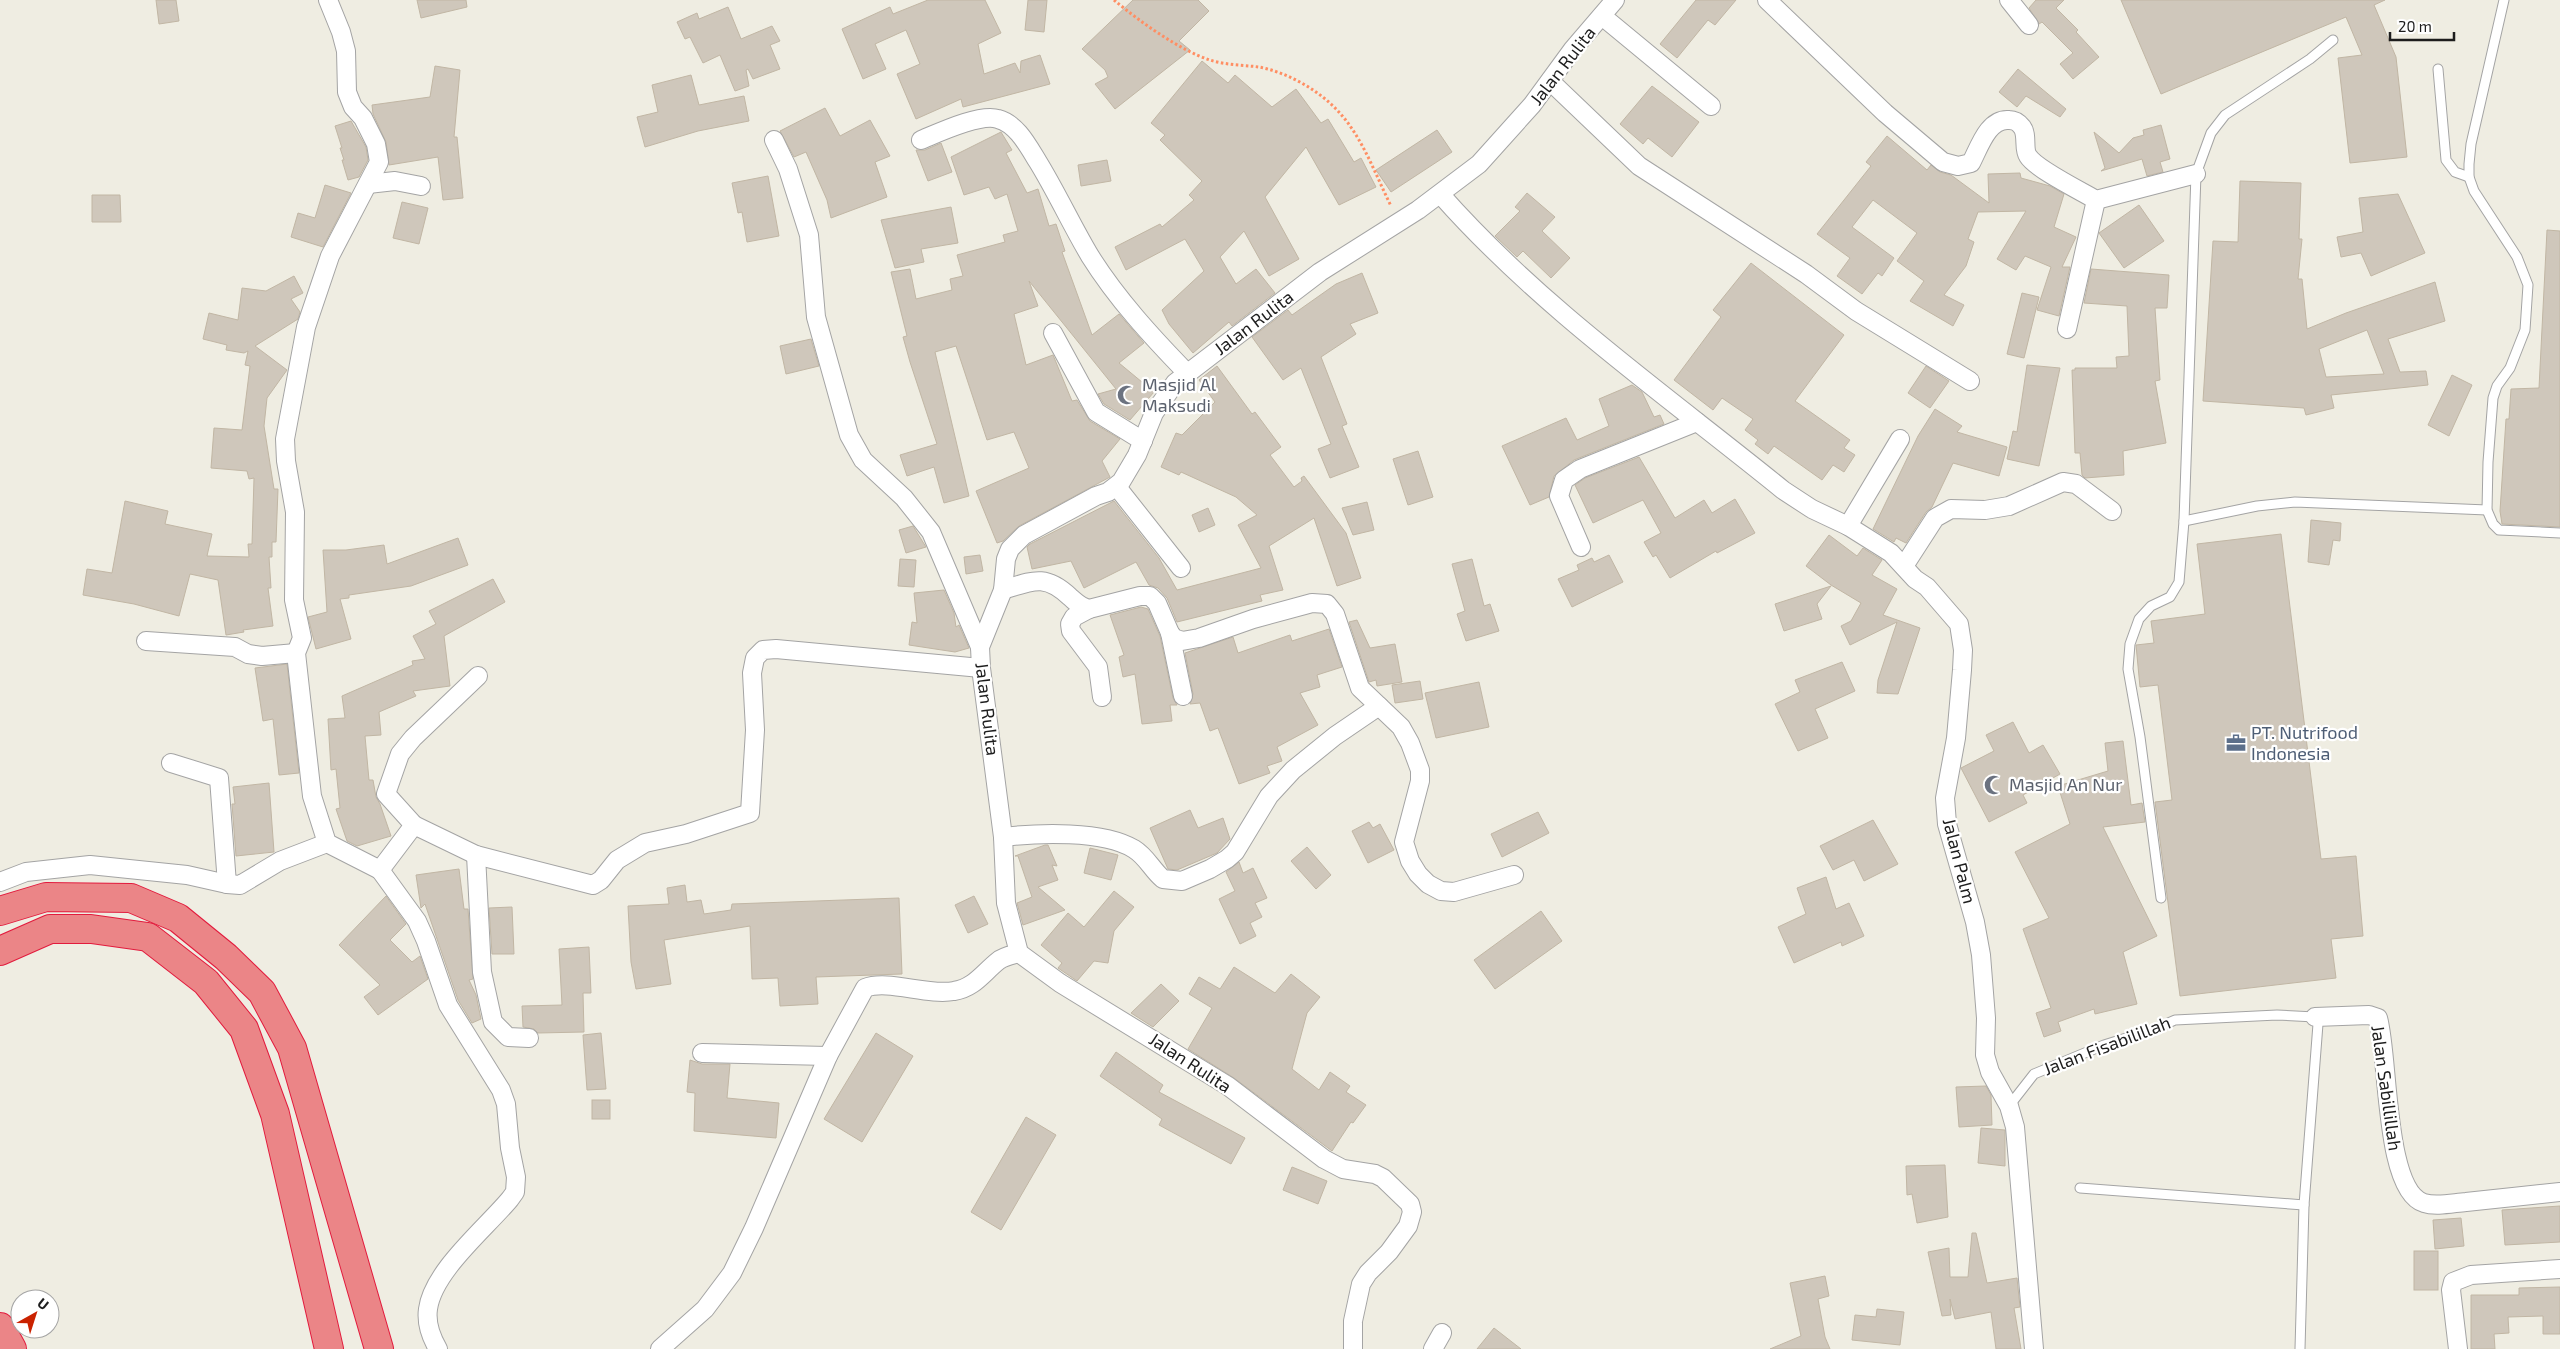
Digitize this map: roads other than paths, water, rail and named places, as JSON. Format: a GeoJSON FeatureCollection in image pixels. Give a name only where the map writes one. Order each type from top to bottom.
{"type":"FeatureCollection","features":[{"type":"Feature","properties":{"kind":"highway"},"geometry":{"type":"LineString","coordinates":[[0,911],[46,897],[131,898],[178,918],[226,957],[262,992],[292,1048],[379,1349]]}},
{"type":"Feature","properties":{"kind":"highway"},"geometry":{"type":"LineString","coordinates":[[0,951],[50,929],[91,929],[148,937],[206,982],[244,1029],[275,1114],[330,1349]]}},
{"type":"Feature","properties":{"kind":"highway"},"geometry":{"type":"LineString","coordinates":[[0,1327],[12,1349]]}},
{"type":"Feature","properties":{"kind":"street"},"geometry":{"type":"LineString","coordinates":[[328,0],[341,32],[346,51],[348,92],[353,107],[363,118],[376,144],[379,162],[330,256],[306,327],[285,438],[286,461],[295,512],[294,600],[302,638],[296,653],[312,796],[327,843],[380,870],[417,921],[448,1005],[501,1090],[506,1104],[510,1148],[516,1177],[515,1192],[454,1262],[434,1292],[428,1316],[432,1338],[438,1349]]}},
{"type":"Feature","properties":{"kind":"street","name":"Jalan Rulita"},"geometry":{"type":"LineString","coordinates":[[1353,1349],[1353,1321],[1361,1284],[1372,1268],[1389,1252],[1408,1226],[1412,1212],[1404,1197],[1383,1178],[1375,1174],[1343,1169],[1324,1158],[1221,1081],[1060,983],[1019,952],[1006,903],[1003,837],[993,748],[980,668],[980,647],[1002,590],[1007,554],[1020,539],[1117,487],[1132,466],[1160,403],[1175,383],[1187,373],[1320,272],[1400,222],[1441,194],[1479,164],[1502,140],[1550,81],[1573,49],[1616,0]]}},
{"type":"Feature","properties":{"kind":"street"},"geometry":{"type":"LineString","coordinates":[[1767,0],[1885,113],[1943,162],[1958,166],[1971,163],[1987,132],[1996,123],[2005,120],[2016,120],[2023,128],[2026,155],[2037,166],[2096,200],[2196,174]]}},
{"type":"Feature","properties":{"kind":"street"},"geometry":{"type":"LineString","coordinates":[[2009,0],[2029,24]]}},
{"type":"Feature","properties":{"kind":"street"},"geometry":{"type":"LineString","coordinates":[[1602,16],[1711,106]]}},
{"type":"Feature","properties":{"kind":"street"},"geometry":{"type":"LineString","coordinates":[[1550,81],[1639,166],[1806,274],[1863,315],[1970,382]]}},
{"type":"Feature","properties":{"kind":"street"},"geometry":{"type":"LineString","coordinates":[[921,140],[977,120],[989,118],[997,118],[1018,132],[1069,214],[1090,256],[1154,339],[1187,373]]}},
{"type":"Feature","properties":{"kind":"street"},"geometry":{"type":"LineString","coordinates":[[774,140],[788,168],[809,236],[816,317],[849,435],[863,460],[904,498],[930,532],[980,647]]}},
{"type":"Feature","properties":{"kind":"street"},"geometry":{"type":"LineString","coordinates":[[368,184],[395,181],[421,186]]}},
{"type":"Feature","properties":{"kind":"street"},"geometry":{"type":"LineString","coordinates":[[1441,194],[1476,235],[1558,311],[1783,490],[1812,510],[1848,526],[1891,553],[1904,566],[1935,518],[1951,509],[1985,510],[2009,506],[2062,482],[2076,484],[2112,511]]}},
{"type":"Feature","properties":{"kind":"street"},"geometry":{"type":"LineString","coordinates":[[2067,329],[2096,200]]}},
{"type":"Feature","properties":{"kind":"street"},"geometry":{"type":"LineString","coordinates":[[1053,333],[1096,412],[1143,441]]}},
{"type":"Feature","properties":{"kind":"street"},"geometry":{"type":"LineString","coordinates":[[1581,548],[1559,496],[1564,480],[1580,469],[1697,422]]}},
{"type":"Feature","properties":{"kind":"street"},"geometry":{"type":"LineString","coordinates":[[1848,526],[1900,438]]}},
{"type":"Feature","properties":{"kind":"street"},"geometry":{"type":"LineString","coordinates":[[1117,487],[1181,568]]}},
{"type":"Feature","properties":{"kind":"street","name":"Jalan Palm"},"geometry":{"type":"LineString","coordinates":[[1904,566],[1951,613],[1959,624],[1963,650],[1956,738],[1945,798],[1946,824],[1975,922],[1981,955],[1986,1018],[1985,1055],[1990,1072],[2009,1106]]}},
{"type":"Feature","properties":{"kind":"street"},"geometry":{"type":"LineString","coordinates":[[1002,590],[1038,580],[1047,580],[1066,593],[1082,608],[1089,609]]}},
{"type":"Feature","properties":{"kind":"street"},"geometry":{"type":"LineString","coordinates":[[1102,697],[1098,667],[1072,631],[1070,624],[1074,617],[1089,609],[1140,596],[1150,596],[1157,603],[1170,633],[1183,696]]}},
{"type":"Feature","properties":{"kind":"street"},"geometry":{"type":"LineString","coordinates":[[1170,633],[1178,640],[1188,641],[1312,603],[1327,604],[1335,614],[1360,688],[1401,727],[1410,743],[1420,770],[1420,781],[1404,842],[1410,861],[1418,874],[1428,884],[1441,892],[1454,892],[1514,875]]}},
{"type":"Feature","properties":{"kind":"street"},"geometry":{"type":"LineString","coordinates":[[146,641],[235,647],[248,654],[262,656],[296,653]]}},
{"type":"Feature","properties":{"kind":"street"},"geometry":{"type":"LineString","coordinates":[[478,676],[413,738],[400,754],[386,794],[414,825],[476,854],[593,885],[601,880],[617,860],[645,843],[686,834],[750,813],[755,730],[752,673],[755,658],[763,650],[776,649],[980,668]]}},
{"type":"Feature","properties":{"kind":"street"},"geometry":{"type":"LineString","coordinates":[[1003,837],[1042,833],[1121,843],[1142,855],[1163,879],[1182,881],[1210,870],[1235,852],[1269,796],[1293,770],[1335,736],[1379,706]]}},
{"type":"Feature","properties":{"kind":"street"},"geometry":{"type":"LineString","coordinates":[[171,763],[219,778],[227,884]]}},
{"type":"Feature","properties":{"kind":"street"},"geometry":{"type":"LineString","coordinates":[[380,870],[414,825]]}},
{"type":"Feature","properties":{"kind":"street"},"geometry":{"type":"LineString","coordinates":[[0,882],[26,872],[90,865],[187,875],[240,885],[280,861],[327,843]]}},
{"type":"Feature","properties":{"kind":"street"},"geometry":{"type":"LineString","coordinates":[[476,854],[482,972],[493,1022],[508,1036],[530,1038]]}},
{"type":"Feature","properties":{"kind":"street"},"geometry":{"type":"LineString","coordinates":[[660,1349],[705,1309],[732,1273],[754,1228],[828,1056],[865,988],[874,984],[916,990],[953,991],[976,982],[998,960],[1019,952]]}},
{"type":"Feature","properties":{"kind":"street","name":"Jalan Sabillillah"},"geometry":{"type":"LineString","coordinates":[[2315,1017],[2369,1015],[2378,1018],[2396,1158],[2407,1189],[2412,1197],[2425,1204],[2446,1204],[2560,1192]]}},
{"type":"Feature","properties":{"kind":"street"},"geometry":{"type":"LineString","coordinates":[[702,1053],[828,1056]]}},
{"type":"Feature","properties":{"kind":"street"},"geometry":{"type":"LineString","coordinates":[[2009,1106],[2015,1127],[2034,1349]]}},
{"type":"Feature","properties":{"kind":"street"},"geometry":{"type":"LineString","coordinates":[[2458,1349],[2451,1290],[2453,1282],[2471,1275],[2560,1269]]}},
{"type":"Feature","properties":{"kind":"street"},"geometry":{"type":"LineString","coordinates":[[1433,1349],[1442,1333]]}},
{"type":"Feature","properties":{"kind":"lane"},"geometry":{"type":"LineString","coordinates":[[2504,0],[2471,144],[2469,177],[2482,205],[2517,257],[2528,285],[2525,330],[2510,368],[2497,386],[2493,398],[2488,462],[2487,510],[2493,524],[2499,530],[2560,533]]}},
{"type":"Feature","properties":{"kind":"lane"},"geometry":{"type":"LineString","coordinates":[[2162,898],[2140,737],[2128,669],[2130,644],[2139,619],[2152,606],[2170,597],[2180,582],[2184,521],[2196,174],[2211,133],[2225,115],[2310,59],[2333,40]]}},
{"type":"Feature","properties":{"kind":"lane"},"geometry":{"type":"LineString","coordinates":[[2438,69],[2446,160],[2455,172],[2469,177]]}},
{"type":"Feature","properties":{"kind":"lane"},"geometry":{"type":"LineString","coordinates":[[2184,521],[2257,506],[2295,502],[2487,510]]}},
{"type":"Feature","properties":{"kind":"lane","name":"Jalan Fisabilillah"},"geometry":{"type":"LineString","coordinates":[[2009,1106],[2034,1074],[2104,1045],[2154,1030],[2175,1020],[2277,1015],[2315,1017]]}},
{"type":"Feature","properties":{"kind":"lane"},"geometry":{"type":"LineString","coordinates":[[2300,1349],[2304,1205],[2318,1024],[2315,1017]]}},
{"type":"Feature","properties":{"kind":"lane"},"geometry":{"type":"LineString","coordinates":[[2080,1188],[2304,1205]]}},
{"type":"Feature","properties":{"kind":"place","name":"Masjid Al Maksudi"},"geometry":{"type":"Point","coordinates":[1127,395]}},
{"type":"Feature","properties":{"kind":"place","name":"PT. Nutrifood Indonesia"},"geometry":{"type":"Point","coordinates":[2236,743]}},
{"type":"Feature","properties":{"kind":"place","name":"Masjid An Nur"},"geometry":{"type":"Point","coordinates":[1994,785]}}]}
